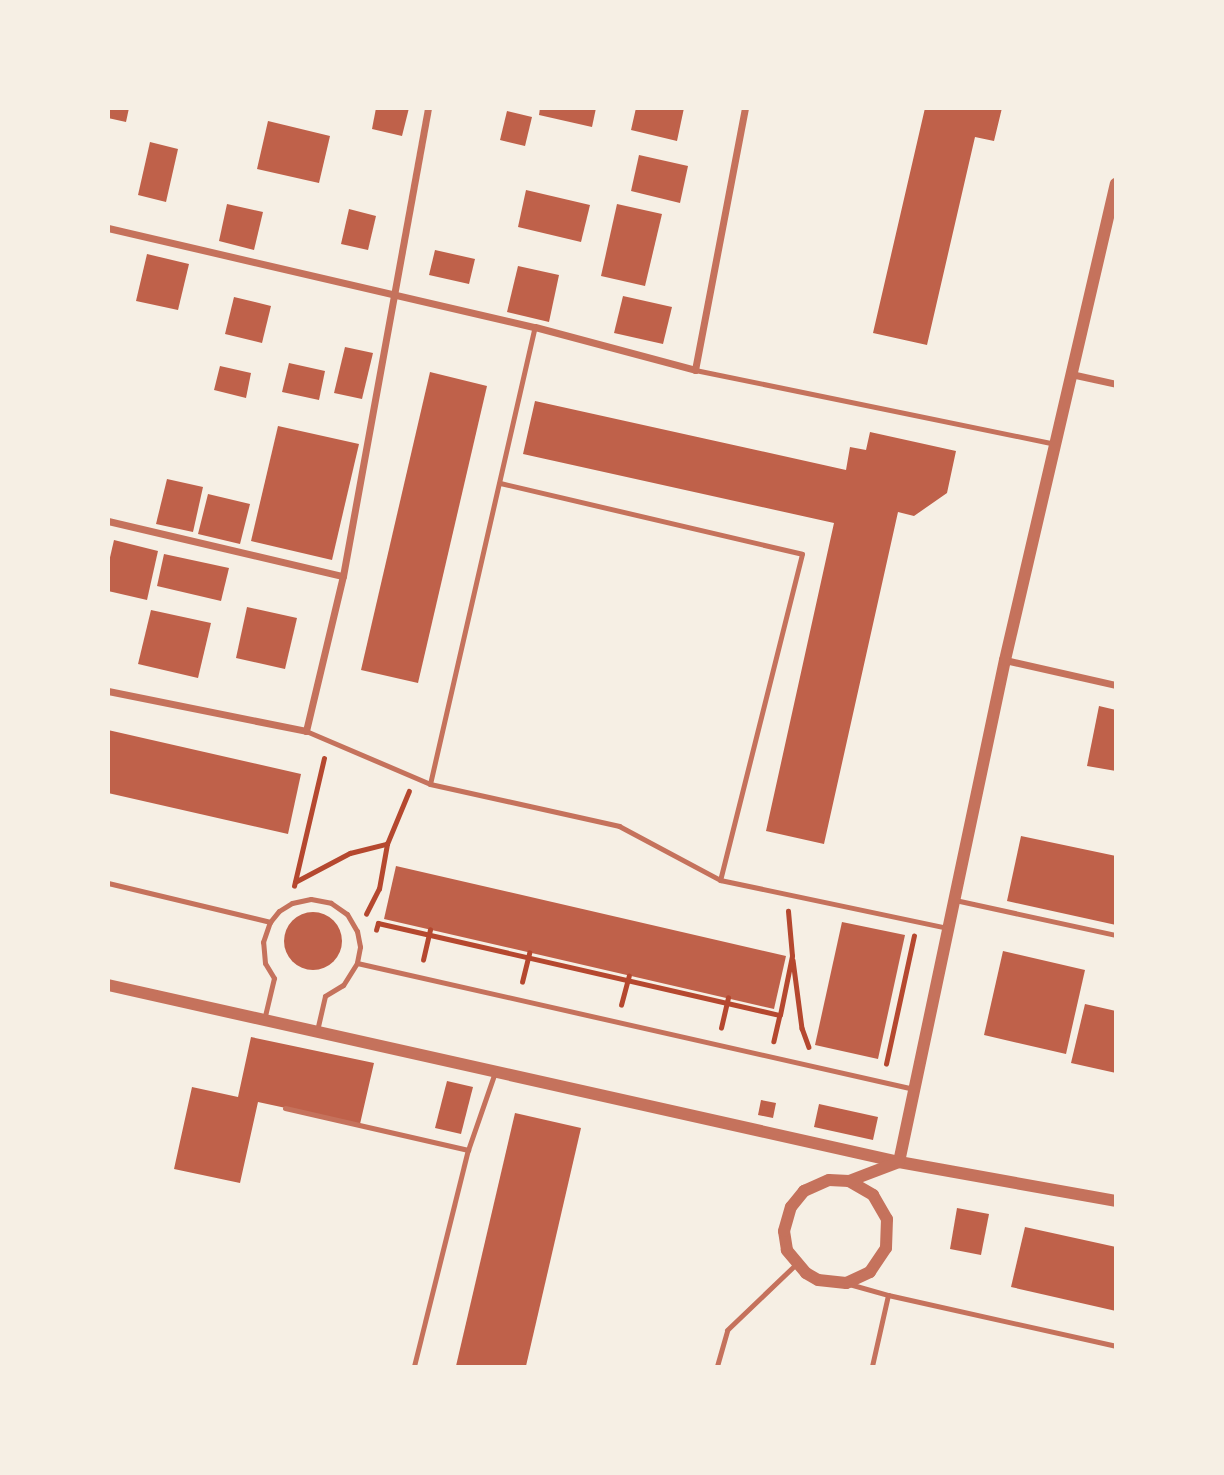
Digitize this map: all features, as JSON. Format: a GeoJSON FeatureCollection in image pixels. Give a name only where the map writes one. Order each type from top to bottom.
{"type":"FeatureCollection","features":[{"type":"Feature","properties":{"kind":"street"},"geometry":{"type":"LineString","coordinates":[[108,691],[306,731],[343,576],[392,294],[428,108]]}},
{"type":"Feature","properties":{"kind":"street"},"geometry":{"type":"LineString","coordinates":[[108,228],[534,327],[695,370],[745,108]]}},
{"type":"Feature","properties":{"kind":"street"},"geometry":{"type":"LineString","coordinates":[[899,1162],[1005,660],[1115,184]]}},
{"type":"Feature","properties":{"kind":"street"},"geometry":{"type":"LineString","coordinates":[[1071,374],[1115,384]]}},
{"type":"Feature","properties":{"kind":"street"},"geometry":{"type":"LineString","coordinates":[[108,521],[343,576]]}},
{"type":"Feature","properties":{"kind":"street"},"geometry":{"type":"LineString","coordinates":[[1005,660],[1115,685]]}},
{"type":"Feature","properties":{"kind":"street"},"geometry":{"type":"LineString","coordinates":[[108,985],[899,1162],[1115,1200]]}},
{"type":"Feature","properties":{"kind":"street"},"geometry":{"type":"LineString","coordinates":[[849,1181],[873,1195],[887,1219],[886,1248],[870,1272],[846,1283],[818,1280],[806,1273],[788,1250],[784,1231],[791,1207],[804,1191],[829,1180],[849,1181],[899,1162]]}},
{"type":"Feature","properties":{"kind":"lane"},"geometry":{"type":"LineString","coordinates":[[430,784],[534,327]]}},
{"type":"Feature","properties":{"kind":"lane"},"geometry":{"type":"LineString","coordinates":[[695,370],[1055,444]]}},
{"type":"Feature","properties":{"kind":"lane"},"geometry":{"type":"LineString","coordinates":[[500,483],[802,554],[720,880]]}},
{"type":"Feature","properties":{"kind":"lane"},"geometry":{"type":"LineString","coordinates":[[306,731],[430,784],[619,826],[720,880],[950,929]]}},
{"type":"Feature","properties":{"kind":"lane"},"geometry":{"type":"LineString","coordinates":[[108,883],[270,922]]}},
{"type":"Feature","properties":{"kind":"lane"},"geometry":{"type":"LineString","coordinates":[[264,1020],[274,978],[265,963],[263,942],[270,922],[279,911],[292,903],[311,899],[331,903],[347,914],[357,932],[360,947],[357,963],[343,985],[325,996],[317,1032]]}},
{"type":"Feature","properties":{"kind":"lane"},"geometry":{"type":"LineString","coordinates":[[955,900],[1115,934]]}},
{"type":"Feature","properties":{"kind":"lane"},"geometry":{"type":"LineString","coordinates":[[357,963],[916,1090]]}},
{"type":"Feature","properties":{"kind":"lane"},"geometry":{"type":"LineString","coordinates":[[414,1367],[468,1150],[495,1072]]}},
{"type":"Feature","properties":{"kind":"lane"},"geometry":{"type":"LineString","coordinates":[[285,1108],[468,1150]]}},
{"type":"Feature","properties":{"kind":"lane"},"geometry":{"type":"LineString","coordinates":[[717,1367],[727,1330],[797,1263]]}},
{"type":"Feature","properties":{"kind":"lane"},"geometry":{"type":"LineString","coordinates":[[846,1283],[888,1295],[1115,1346]]}},
{"type":"Feature","properties":{"kind":"lane"},"geometry":{"type":"LineString","coordinates":[[872,1367],[888,1295]]}},
{"type":"Feature","properties":{"kind":"path"},"geometry":{"type":"LineString","coordinates":[[292,903],[328,740]]}},
{"type":"Feature","properties":{"kind":"path"},"geometry":{"type":"LineString","coordinates":[[357,932],[379,889],[387,844],[414,777]]}},
{"type":"Feature","properties":{"kind":"path"},"geometry":{"type":"LineString","coordinates":[[295,882],[350,853],[387,844]]}},
{"type":"Feature","properties":{"kind":"path"},"geometry":{"type":"LineString","coordinates":[[785,893],[802,1028],[814,1059]]}},
{"type":"Feature","properties":{"kind":"path"},"geometry":{"type":"LineString","coordinates":[[883,1076],[917,922]]}},
{"type":"Feature","properties":{"kind":"path"},"geometry":{"type":"LineString","coordinates":[[375,934],[378,923],[430,932],[780,1015]]}},
{"type":"Feature","properties":{"kind":"path"},"geometry":{"type":"LineString","coordinates":[[419,977],[430,932]]}},
{"type":"Feature","properties":{"kind":"path"},"geometry":{"type":"LineString","coordinates":[[518,999],[529,955]]}},
{"type":"Feature","properties":{"kind":"path"},"geometry":{"type":"LineString","coordinates":[[772,1049],[793,956]]}},
{"type":"Feature","properties":{"kind":"path"},"geometry":{"type":"LineString","coordinates":[[618,1022],[628,978]]}},
{"type":"Feature","properties":{"kind":"path"},"geometry":{"type":"LineString","coordinates":[[717,1045],[727,1001]]}},
{"type":"Feature","properties":{"kind":"building"},"geometry":{"type":"Polygon","coordinates":[[[108,108],[129,108],[126,122],[108,118],[108,108]]]}},
{"type":"Feature","properties":{"kind":"building"},"geometry":{"type":"Polygon","coordinates":[[[376,108],[409,108],[402,136],[372,129],[376,108]]]}},
{"type":"Feature","properties":{"kind":"building"},"geometry":{"type":"Polygon","coordinates":[[[540,108],[596,108],[592,127],[539,115],[540,108]]]}},
{"type":"Feature","properties":{"kind":"building"},"geometry":{"type":"Polygon","coordinates":[[[636,108],[684,108],[677,141],[631,130],[636,108]]]}},
{"type":"Feature","properties":{"kind":"building"},"geometry":{"type":"Polygon","coordinates":[[[925,108],[1002,108],[994,141],[975,137],[927,345],[873,333],[925,108]]]}},
{"type":"Feature","properties":{"kind":"building"},"geometry":{"type":"Polygon","coordinates":[[[507,111],[532,117],[525,146],[500,140],[507,111]]]}},
{"type":"Feature","properties":{"kind":"building"},"geometry":{"type":"Polygon","coordinates":[[[268,121],[330,136],[319,183],[257,169],[268,121]]]}},
{"type":"Feature","properties":{"kind":"building"},"geometry":{"type":"Polygon","coordinates":[[[150,142],[178,149],[166,202],[138,195],[150,142]]]}},
{"type":"Feature","properties":{"kind":"building"},"geometry":{"type":"Polygon","coordinates":[[[639,155],[688,166],[680,203],[631,191],[639,155]]]}},
{"type":"Feature","properties":{"kind":"building"},"geometry":{"type":"Polygon","coordinates":[[[526,190],[590,205],[581,242],[518,227],[526,190]]]}},
{"type":"Feature","properties":{"kind":"building"},"geometry":{"type":"Polygon","coordinates":[[[227,204],[263,212],[254,250],[219,241],[227,204]]]}},
{"type":"Feature","properties":{"kind":"building"},"geometry":{"type":"Polygon","coordinates":[[[617,204],[662,214],[645,286],[601,276],[617,204]]]}},
{"type":"Feature","properties":{"kind":"building"},"geometry":{"type":"Polygon","coordinates":[[[349,209],[376,216],[368,250],[341,244],[349,209]]]}},
{"type":"Feature","properties":{"kind":"building"},"geometry":{"type":"Polygon","coordinates":[[[435,250],[475,259],[469,284],[429,275],[435,250]]]}},
{"type":"Feature","properties":{"kind":"building"},"geometry":{"type":"Polygon","coordinates":[[[147,254],[189,264],[178,310],[136,301],[147,254]]]}},
{"type":"Feature","properties":{"kind":"building"},"geometry":{"type":"Polygon","coordinates":[[[518,266],[559,275],[549,322],[507,312],[518,266]]]}},
{"type":"Feature","properties":{"kind":"building"},"geometry":{"type":"Polygon","coordinates":[[[623,296],[672,307],[663,344],[614,333],[623,296]]]}},
{"type":"Feature","properties":{"kind":"building"},"geometry":{"type":"Polygon","coordinates":[[[234,297],[271,306],[262,343],[225,334],[234,297]]]}},
{"type":"Feature","properties":{"kind":"building"},"geometry":{"type":"Polygon","coordinates":[[[345,347],[373,353],[362,399],[334,393],[345,347]]]}},
{"type":"Feature","properties":{"kind":"building"},"geometry":{"type":"Polygon","coordinates":[[[289,363],[325,371],[319,400],[282,392],[289,363]]]}},
{"type":"Feature","properties":{"kind":"building"},"geometry":{"type":"Polygon","coordinates":[[[220,366],[251,373],[246,398],[214,390],[220,366]]]}},
{"type":"Feature","properties":{"kind":"building"},"geometry":{"type":"Polygon","coordinates":[[[430,372],[487,386],[418,683],[361,670],[430,372]]]}},
{"type":"Feature","properties":{"kind":"building"},"geometry":{"type":"Polygon","coordinates":[[[535,401],[846,470],[850,447],[866,450],[870,432],[956,451],[947,493],[914,516],[898,512],[824,844],[766,831],[834,523],[523,454],[535,401]]]}},
{"type":"Feature","properties":{"kind":"building"},"geometry":{"type":"Polygon","coordinates":[[[278,426],[359,444],[332,560],[251,541],[278,426]]]}},
{"type":"Feature","properties":{"kind":"building"},"geometry":{"type":"Polygon","coordinates":[[[167,479],[203,487],[193,532],[156,524],[167,479]]]}},
{"type":"Feature","properties":{"kind":"building"},"geometry":{"type":"Polygon","coordinates":[[[208,494],[250,504],[240,544],[198,534],[208,494]]]}},
{"type":"Feature","properties":{"kind":"building"},"geometry":{"type":"Polygon","coordinates":[[[114,540],[158,551],[147,600],[108,591],[108,566],[114,540]]]}},
{"type":"Feature","properties":{"kind":"building"},"geometry":{"type":"Polygon","coordinates":[[[164,554],[229,568],[221,601],[157,586],[164,554]]]}},
{"type":"Feature","properties":{"kind":"building"},"geometry":{"type":"Polygon","coordinates":[[[247,607],[297,618],[285,669],[236,658],[247,607]]]}},
{"type":"Feature","properties":{"kind":"building"},"geometry":{"type":"Polygon","coordinates":[[[151,610],[211,623],[198,678],[138,664],[151,610]]]}},
{"type":"Feature","properties":{"kind":"building"},"geometry":{"type":"Polygon","coordinates":[[[1099,706],[1116,710],[1116,771],[1087,766],[1099,706]]]}},
{"type":"Feature","properties":{"kind":"building"},"geometry":{"type":"Polygon","coordinates":[[[108,730],[301,774],[288,834],[108,793],[108,730]]]}},
{"type":"Feature","properties":{"kind":"building"},"geometry":{"type":"Polygon","coordinates":[[[1021,836],[1116,856],[1116,925],[1007,901],[1021,836]]]}},
{"type":"Feature","properties":{"kind":"building"},"geometry":{"type":"Polygon","coordinates":[[[396,866],[786,956],[774,1009],[384,919],[396,866]]]}},
{"type":"Feature","properties":{"kind":"building"},"geometry":{"type":"Polygon","coordinates":[[[307,912],[319,912],[334,920],[342,935],[342,947],[334,962],[319,970],[307,970],[292,962],[284,947],[284,935],[292,920],[307,912]]]}},
{"type":"Feature","properties":{"kind":"building"},"geometry":{"type":"Polygon","coordinates":[[[842,922],[905,935],[878,1059],[815,1045],[842,922]]]}},
{"type":"Feature","properties":{"kind":"building"},"geometry":{"type":"Polygon","coordinates":[[[1003,951],[1085,970],[1066,1054],[984,1035],[1003,951]]]}},
{"type":"Feature","properties":{"kind":"building"},"geometry":{"type":"Polygon","coordinates":[[[1085,1004],[1116,1011],[1116,1073],[1071,1063],[1085,1004]]]}},
{"type":"Feature","properties":{"kind":"building"},"geometry":{"type":"Polygon","coordinates":[[[251,1037],[374,1063],[360,1124],[258,1102],[240,1183],[174,1169],[192,1087],[238,1097],[251,1037]]]}},
{"type":"Feature","properties":{"kind":"building"},"geometry":{"type":"Polygon","coordinates":[[[447,1081],[473,1087],[461,1134],[435,1128],[447,1081]]]}},
{"type":"Feature","properties":{"kind":"building"},"geometry":{"type":"Polygon","coordinates":[[[761,1100],[776,1103],[773,1118],[758,1115],[761,1100]]]}},
{"type":"Feature","properties":{"kind":"building"},"geometry":{"type":"Polygon","coordinates":[[[819,1104],[878,1117],[873,1140],[814,1127],[819,1104]]]}},
{"type":"Feature","properties":{"kind":"building"},"geometry":{"type":"Polygon","coordinates":[[[515,1113],[581,1128],[526,1366],[456,1366],[515,1113]]]}},
{"type":"Feature","properties":{"kind":"building"},"geometry":{"type":"Polygon","coordinates":[[[957,1208],[989,1214],[981,1255],[950,1249],[957,1208]]]}},
{"type":"Feature","properties":{"kind":"building"},"geometry":{"type":"Polygon","coordinates":[[[1025,1227],[1116,1247],[1116,1311],[1011,1287],[1025,1227]]]}}]}
